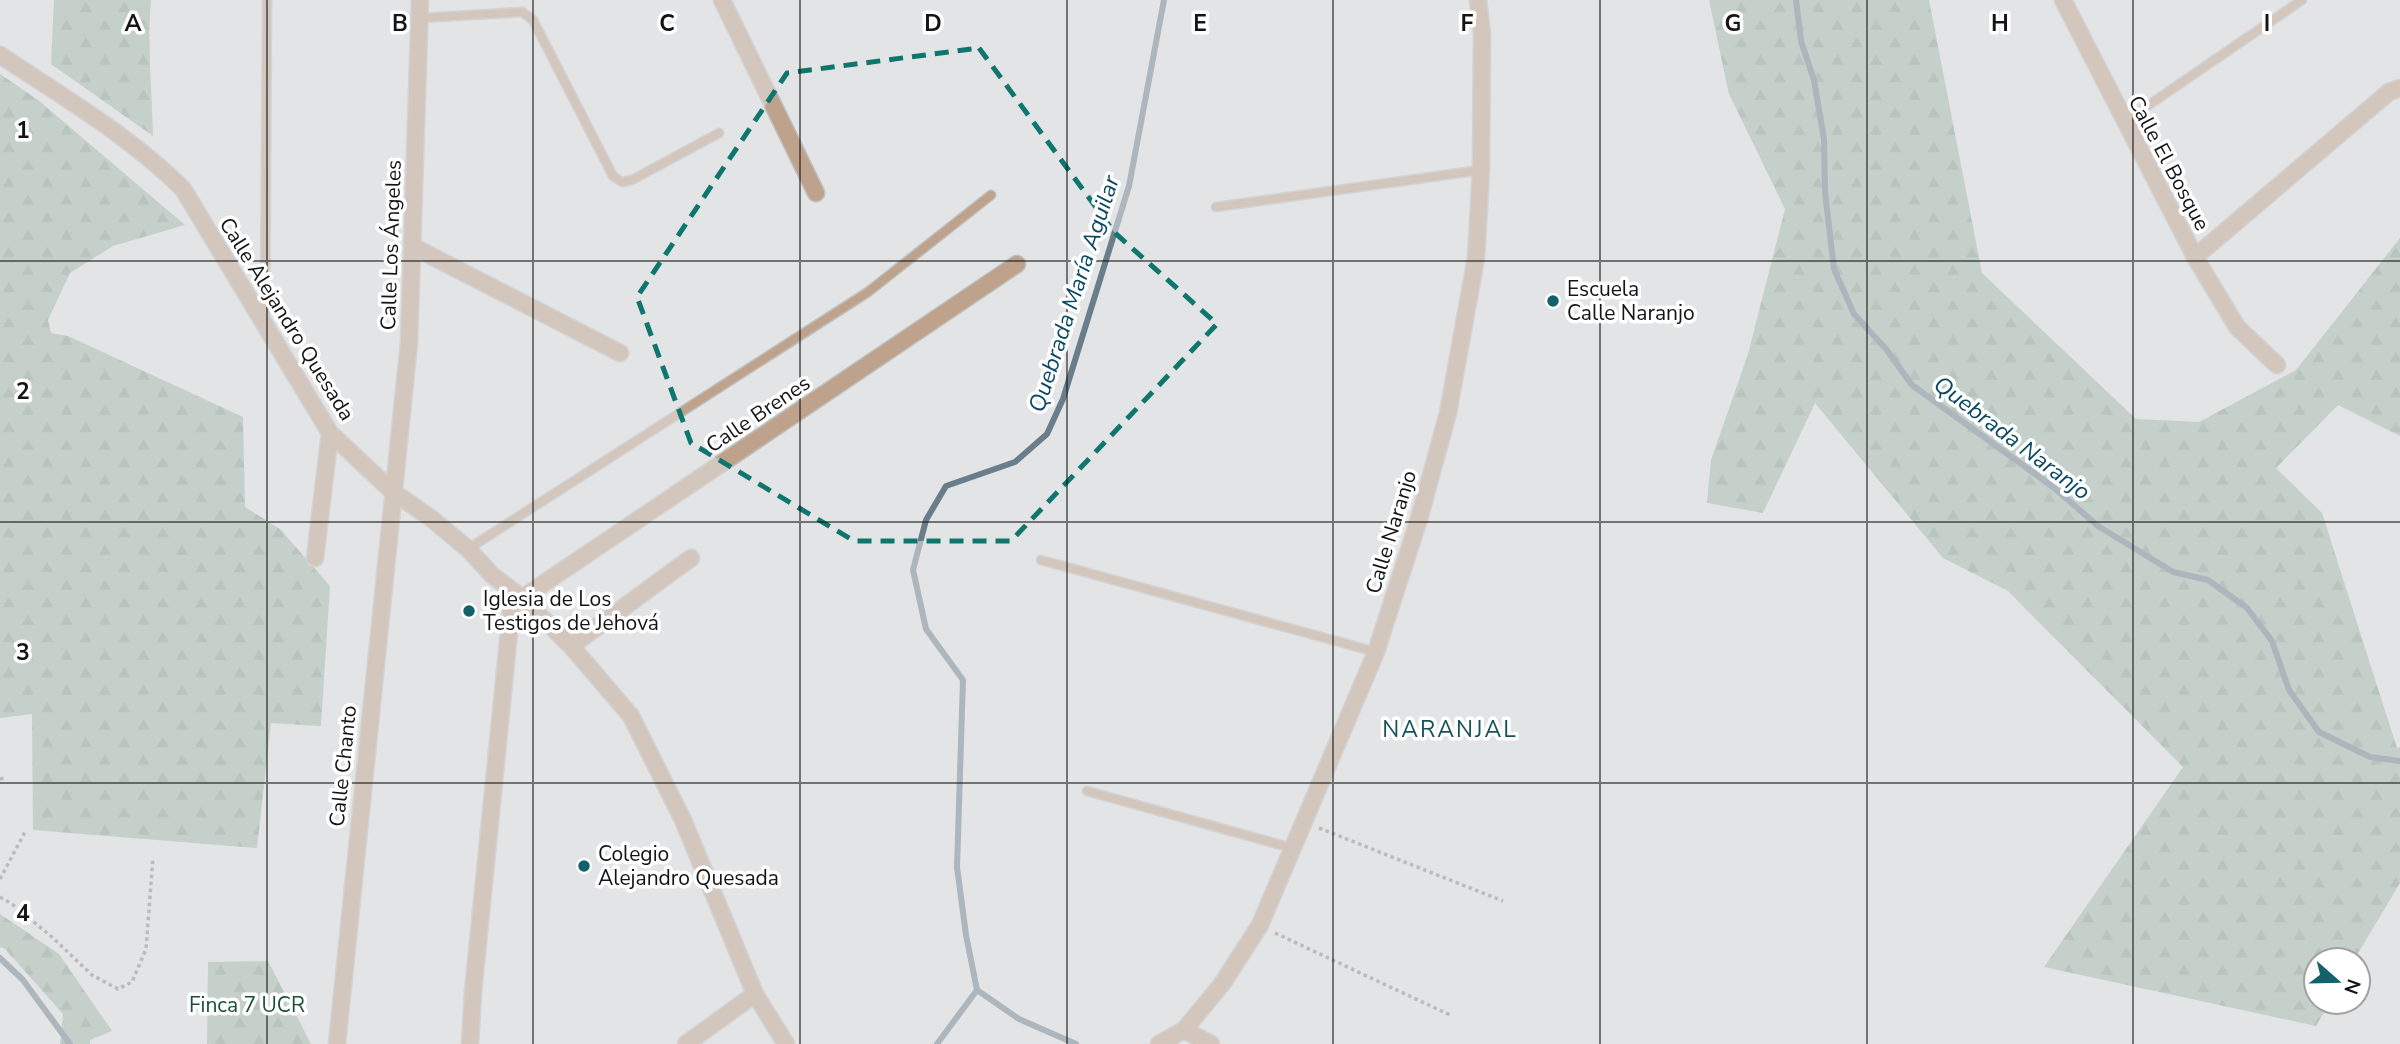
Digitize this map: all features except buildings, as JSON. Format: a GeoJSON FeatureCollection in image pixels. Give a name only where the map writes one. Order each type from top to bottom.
{"type":"FeatureCollection","features":[{"type":"Feature","properties":{"kind":"street","name":"Calle Los Ángeles"},"geometry":{"type":"LineString","coordinates":[[392,491],[409,343],[420,0]]}},
{"type":"Feature","properties":{"kind":"street"},"geometry":{"type":"LineString","coordinates":[[722,0],[816,193]]}},
{"type":"Feature","properties":{"kind":"street","name":"Calle Naranjo"},"geometry":{"type":"LineString","coordinates":[[1184,1030],[1222,984],[1259,925],[1376,652],[1419,519],[1448,414],[1476,258],[1481,170],[1482,34],[1478,0]]}},
{"type":"Feature","properties":{"kind":"street","name":"Calle El Bosque"},"geometry":{"type":"LineString","coordinates":[[2063,0],[2195,257],[2389,92],[2400,88]]}},
{"type":"Feature","properties":{"kind":"street","name":"Calle Alejandro Quesada"},"geometry":{"type":"LineString","coordinates":[[0,55],[104,125],[163,168],[184,189],[330,433],[392,491],[432,519],[517,595],[571,646],[631,716],[683,820],[755,994],[784,1043]]}},
{"type":"Feature","properties":{"kind":"street"},"geometry":{"type":"LineString","coordinates":[[412,246],[620,353]]}},
{"type":"Feature","properties":{"kind":"street"},"geometry":{"type":"LineString","coordinates":[[2195,257],[2238,327],[2277,365]]}},
{"type":"Feature","properties":{"kind":"street","name":"Calle Brenes"},"geometry":{"type":"LineString","coordinates":[[517,595],[1017,264]]}},
{"type":"Feature","properties":{"kind":"street"},"geometry":{"type":"LineString","coordinates":[[316,558],[330,433]]}},
{"type":"Feature","properties":{"kind":"street","name":"Calle Chanto"},"geometry":{"type":"LineString","coordinates":[[337,1044],[392,491]]}},
{"type":"Feature","properties":{"kind":"street"},"geometry":{"type":"LineString","coordinates":[[571,646],[691,558]]}},
{"type":"Feature","properties":{"kind":"street"},"geometry":{"type":"LineString","coordinates":[[470,1044],[473,992],[517,595]]}},
{"type":"Feature","properties":{"kind":"street"},"geometry":{"type":"LineString","coordinates":[[686,1044],[755,994]]}},
{"type":"Feature","properties":{"kind":"street"},"geometry":{"type":"LineString","coordinates":[[1159,1044],[1184,1030],[1211,1044]]}},
{"type":"Feature","properties":{"kind":"lane"},"geometry":{"type":"LineString","coordinates":[[265,326],[267,0]]}},
{"type":"Feature","properties":{"kind":"lane"},"geometry":{"type":"LineString","coordinates":[[2124,122],[2302,0]]}},
{"type":"Feature","properties":{"kind":"lane"},"geometry":{"type":"LineString","coordinates":[[421,18],[522,12],[533,20],[613,176],[622,182],[632,180],[719,133]]}},
{"type":"Feature","properties":{"kind":"lane"},"geometry":{"type":"LineString","coordinates":[[1216,207],[1481,170]]}},
{"type":"Feature","properties":{"kind":"lane"},"geometry":{"type":"LineString","coordinates":[[468,549],[867,292],[991,195]]}},
{"type":"Feature","properties":{"kind":"lane"},"geometry":{"type":"LineString","coordinates":[[1041,559],[1376,652]]}},
{"type":"Feature","properties":{"kind":"lane"},"geometry":{"type":"LineString","coordinates":[[1087,791],[1292,848]]}},
{"type":"Feature","properties":{"kind":"path"},"geometry":{"type":"LineString","coordinates":[[1303,822],[1503,901]]}},
{"type":"Feature","properties":{"kind":"path"},"geometry":{"type":"LineString","coordinates":[[0,879],[25,832]]}},
{"type":"Feature","properties":{"kind":"path"},"geometry":{"type":"LineString","coordinates":[[0,897],[52,937],[92,975],[118,989],[132,982],[146,949],[153,857]]}},
{"type":"Feature","properties":{"kind":"path"},"geometry":{"type":"LineString","coordinates":[[1259,925],[1450,1015]]}},
{"type":"Feature","properties":{"kind":"highlighted area"},"geometry":{"type":"Polygon","coordinates":[[[979,48],[1114,232],[1217,324],[1011,541],[854,541],[691,443],[637,297],[787,73],[979,48]]]}},
{"type":"Feature","properties":{"kind":"green space"},"geometry":{"type":"Polygon","coordinates":[[[54,0],[151,0],[153,136],[51,64],[54,0]]]}},
{"type":"Feature","properties":{"kind":"green space"},"geometry":{"type":"Polygon","coordinates":[[[1709,0],[1929,0],[1982,273],[2136,419],[2199,422],[2296,370],[2400,238],[2400,436],[2338,405],[2276,468],[2322,513],[2397,748],[2400,747],[2400,883],[2362,946],[2302,946],[2302,1016],[2322,1016],[2316,1026],[2044,967],[2183,767],[2008,591],[1943,558],[1815,403],[1763,513],[1707,503],[1711,460],[1748,354],[1785,209],[1729,94],[1709,0]]]}},
{"type":"Feature","properties":{"kind":"green space"},"geometry":{"type":"Polygon","coordinates":[[[0,74],[38,100],[185,225],[113,246],[70,273],[48,320],[51,333],[68,336],[243,417],[245,507],[280,529],[330,586],[321,726],[271,723],[257,848],[33,830],[32,714],[0,718],[0,74]]]}},
{"type":"Feature","properties":{"kind":"green space"},"geometry":{"type":"Polygon","coordinates":[[[0,914],[59,954],[112,1031],[90,1040],[90,1044],[60,1044],[63,1014],[5,949],[0,947],[0,914]]]}},
{"type":"Feature","properties":{"kind":"green space","name":"Finca 7 UCR"},"geometry":{"type":"Polygon","coordinates":[[[268,961],[311,1044],[207,1044],[208,962],[268,961]]]}},
{"type":"Feature","properties":{"kind":"waterway","name":"Quebrada María Aguilar"},"geometry":{"type":"LineString","coordinates":[[1076,1044],[1019,1019],[977,990],[957,867],[963,680],[926,629],[913,570],[926,520],[946,486],[1015,462],[1047,434],[1063,399],[1129,186],[1164,0]]}},
{"type":"Feature","properties":{"kind":"waterway","name":"Quebrada Naranjo"},"geometry":{"type":"LineString","coordinates":[[1796,0],[1801,41],[1814,80],[1824,139],[1825,192],[1834,269],[1854,314],[1886,349],[1912,385],[2053,487],[2098,526],[2173,572],[2208,580],[2247,608],[2272,641],[2289,690],[2319,732],[2370,757],[2400,761]]}},
{"type":"Feature","properties":{"kind":"waterway"},"geometry":{"type":"LineString","coordinates":[[0,958],[23,980],[70,1044]]}},
{"type":"Feature","properties":{"kind":"waterway"},"geometry":{"type":"LineString","coordinates":[[937,1044],[977,990]]}},
{"type":"Feature","properties":{"kind":"place","name":"Escuela Calle Naranjo"},"geometry":{"type":"Point","coordinates":[1553,301]}},
{"type":"Feature","properties":{"kind":"place","name":"Iglesia de Los Testigos de Jehová"},"geometry":{"type":"Point","coordinates":[469,611]}},
{"type":"Feature","properties":{"kind":"place","name":"Colegio Alejandro Quesada"},"geometry":{"type":"Point","coordinates":[584,866]}},
{"type":"Feature","properties":{"kind":"district","name":"NARANJAL"},"geometry":{"type":"Point","coordinates":[1450,729]}}]}
